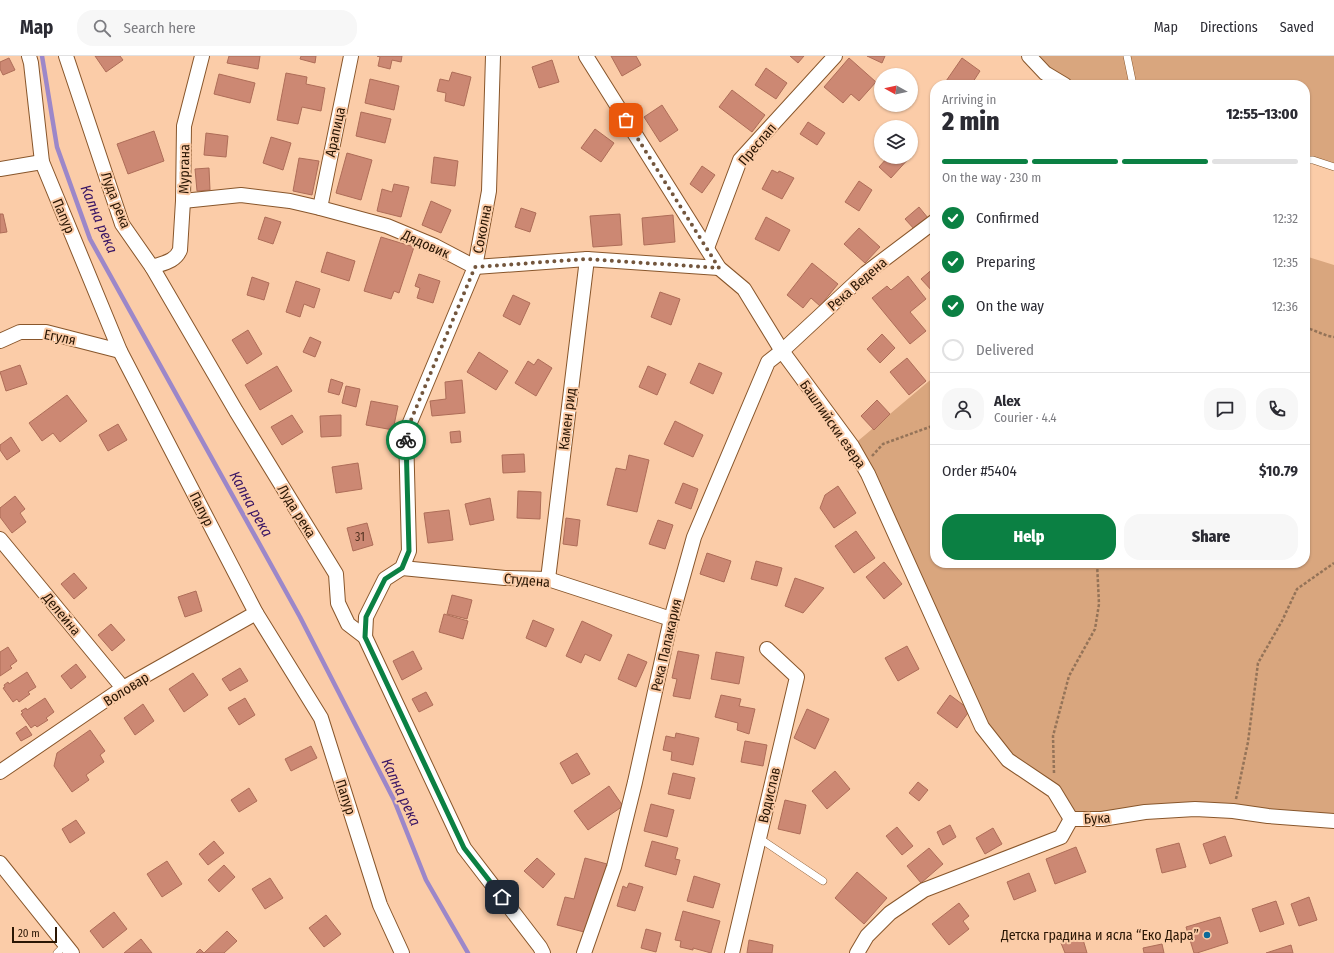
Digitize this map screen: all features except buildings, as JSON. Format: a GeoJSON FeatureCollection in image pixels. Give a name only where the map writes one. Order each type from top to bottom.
{"type":"FeatureCollection","features":[{"type":"Feature","properties":{"kind":"street","name":"Папур"},"geometry":{"type":"LineString","coordinates":[[29,56],[42,162],[120,351],[256,612],[321,718],[380,905],[402,953]]}},
{"type":"Feature","properties":{"kind":"street","name":"Луда река"},"geometry":{"type":"LineString","coordinates":[[66,56],[122,224],[152,267],[236,411],[336,574],[338,603],[348,624],[365,637],[464,848],[540,946],[543,953]]}},
{"type":"Feature","properties":{"kind":"street","name":"Мургана"},"geometry":{"type":"LineString","coordinates":[[152,267],[172,260],[178,256],[180,250],[183,201],[184,126],[202,56]]}},
{"type":"Feature","properties":{"kind":"street","name":"Арапица"},"geometry":{"type":"LineString","coordinates":[[320,208],[351,56]]}},
{"type":"Feature","properties":{"kind":"street","name":"Соколна"},"geometry":{"type":"LineString","coordinates":[[402,568],[409,551],[406,432],[475,267],[489,191],[493,56]]}},
{"type":"Feature","properties":{"kind":"street","name":"Башлийски езера"},"geometry":{"type":"LineString","coordinates":[[586,56],[719,268],[744,289],[782,351],[852,446],[868,474],[982,727],[1008,760],[1054,791],[1071,819]]}},
{"type":"Feature","properties":{"kind":"street","name":"Преслап"},"geometry":{"type":"LineString","coordinates":[[707,248],[740,160],[836,56]]}},
{"type":"Feature","properties":{"kind":"street"},"geometry":{"type":"LineString","coordinates":[[1029,56],[1045,73],[1057,80]]}},
{"type":"Feature","properties":{"kind":"street"},"geometry":{"type":"LineString","coordinates":[[0,169],[42,162]]}},
{"type":"Feature","properties":{"kind":"street","name":"Дядовик"},"geometry":{"type":"LineString","coordinates":[[183,201],[241,195],[320,208],[387,226],[435,246],[475,267]]}},
{"type":"Feature","properties":{"kind":"street","name":"Река Ведена"},"geometry":{"type":"LineString","coordinates":[[782,351],[866,273],[930,225]]}},
{"type":"Feature","properties":{"kind":"street"},"geometry":{"type":"LineString","coordinates":[[475,267],[587,259],[719,268]]}},
{"type":"Feature","properties":{"kind":"street","name":"Камен рид"},"geometry":{"type":"LineString","coordinates":[[548,579],[587,259]]}},
{"type":"Feature","properties":{"kind":"street","name":"Егуля"},"geometry":{"type":"LineString","coordinates":[[0,341],[20,332],[46,332],[120,351]]}},
{"type":"Feature","properties":{"kind":"street","name":"Река Палакария"},"geometry":{"type":"LineString","coordinates":[[586,953],[614,867],[635,782],[670,619],[694,537],[768,362],[782,351]]}},
{"type":"Feature","properties":{"kind":"street","name":"Делейна"},"geometry":{"type":"LineString","coordinates":[[0,539],[123,688]]}},
{"type":"Feature","properties":{"kind":"street"},"geometry":{"type":"LineString","coordinates":[[365,637],[366,617],[385,579],[402,568]]}},
{"type":"Feature","properties":{"kind":"street","name":"Студена"},"geometry":{"type":"LineString","coordinates":[[402,568],[505,578],[548,579],[670,619]]}},
{"type":"Feature","properties":{"kind":"street","name":"Воловар"},"geometry":{"type":"LineString","coordinates":[[0,772],[123,688],[256,612]]}},
{"type":"Feature","properties":{"kind":"street","name":"Водислав"},"geometry":{"type":"LineString","coordinates":[[732,953],[797,676],[767,649]]}},
{"type":"Feature","properties":{"kind":"street","name":"Бука"},"geometry":{"type":"LineString","coordinates":[[858,953],[867,936],[890,913],[924,890],[1062,837],[1071,819],[1102,819],[1145,812],[1195,809],[1233,811],[1268,816],[1334,821]]}},
{"type":"Feature","properties":{"kind":"street"},"geometry":{"type":"LineString","coordinates":[[0,863],[65,950]]}},
{"type":"Feature","properties":{"kind":"lane"},"geometry":{"type":"LineString","coordinates":[[1126,56],[1133,80]]}},
{"type":"Feature","properties":{"kind":"lane"},"geometry":{"type":"LineString","coordinates":[[1310,160],[1334,167]]}},
{"type":"Feature","properties":{"kind":"lane"},"geometry":{"type":"LineString","coordinates":[[758,838],[823,881]]}},
{"type":"Feature","properties":{"kind":"path"},"geometry":{"type":"LineString","coordinates":[[1310,329],[1334,337]]}},
{"type":"Feature","properties":{"kind":"path"},"geometry":{"type":"LineString","coordinates":[[868,474],[871,457],[883,444],[930,427]]}},
{"type":"Feature","properties":{"kind":"path"},"geometry":{"type":"LineString","coordinates":[[1233,811],[1248,742],[1258,663],[1282,622],[1297,589],[1334,563]]}},
{"type":"Feature","properties":{"kind":"path"},"geometry":{"type":"LineString","coordinates":[[1054,791],[1053,736],[1069,676],[1095,629],[1100,604],[1098,568]]}},
{"type":"Feature","properties":{"kind":"shaded area"},"geometry":{"type":"Polygon","coordinates":[[[1029,56],[1334,56],[1334,167],[1310,161],[1310,80],[1059,80],[1029,56]]]}},
{"type":"Feature","properties":{"kind":"shaded area"},"geometry":{"type":"Polygon","coordinates":[[[1310,258],[1334,265],[1334,821],[1233,811],[1071,819],[1054,791],[1008,760],[982,727],[852,446],[930,380],[930,568],[1310,568],[1310,258]]]}},
{"type":"Feature","properties":{"kind":"waterway","name":"Кална река"},"geometry":{"type":"LineString","coordinates":[[42,56],[57,147],[90,239],[300,617],[394,800],[426,880],[468,953]]}},
{"type":"Feature","properties":{"kind":"way so far"},"geometry":{"type":"LineString","coordinates":[[406,440],[406,432],[475,267],[587,259],[719,268],[626,120]]}},
{"type":"Feature","properties":{"kind":"place","name":"Детска градина и ясла “Еко Дара”"},"geometry":{"type":"Point","coordinates":[1207,935]}},
{"type":"Feature","properties":{"kind":"route"},"geometry":{"type":"LineString","coordinates":[[406,440],[409,551],[402,568],[385,579],[366,617],[365,637],[464,848],[502,897]]}}]}
